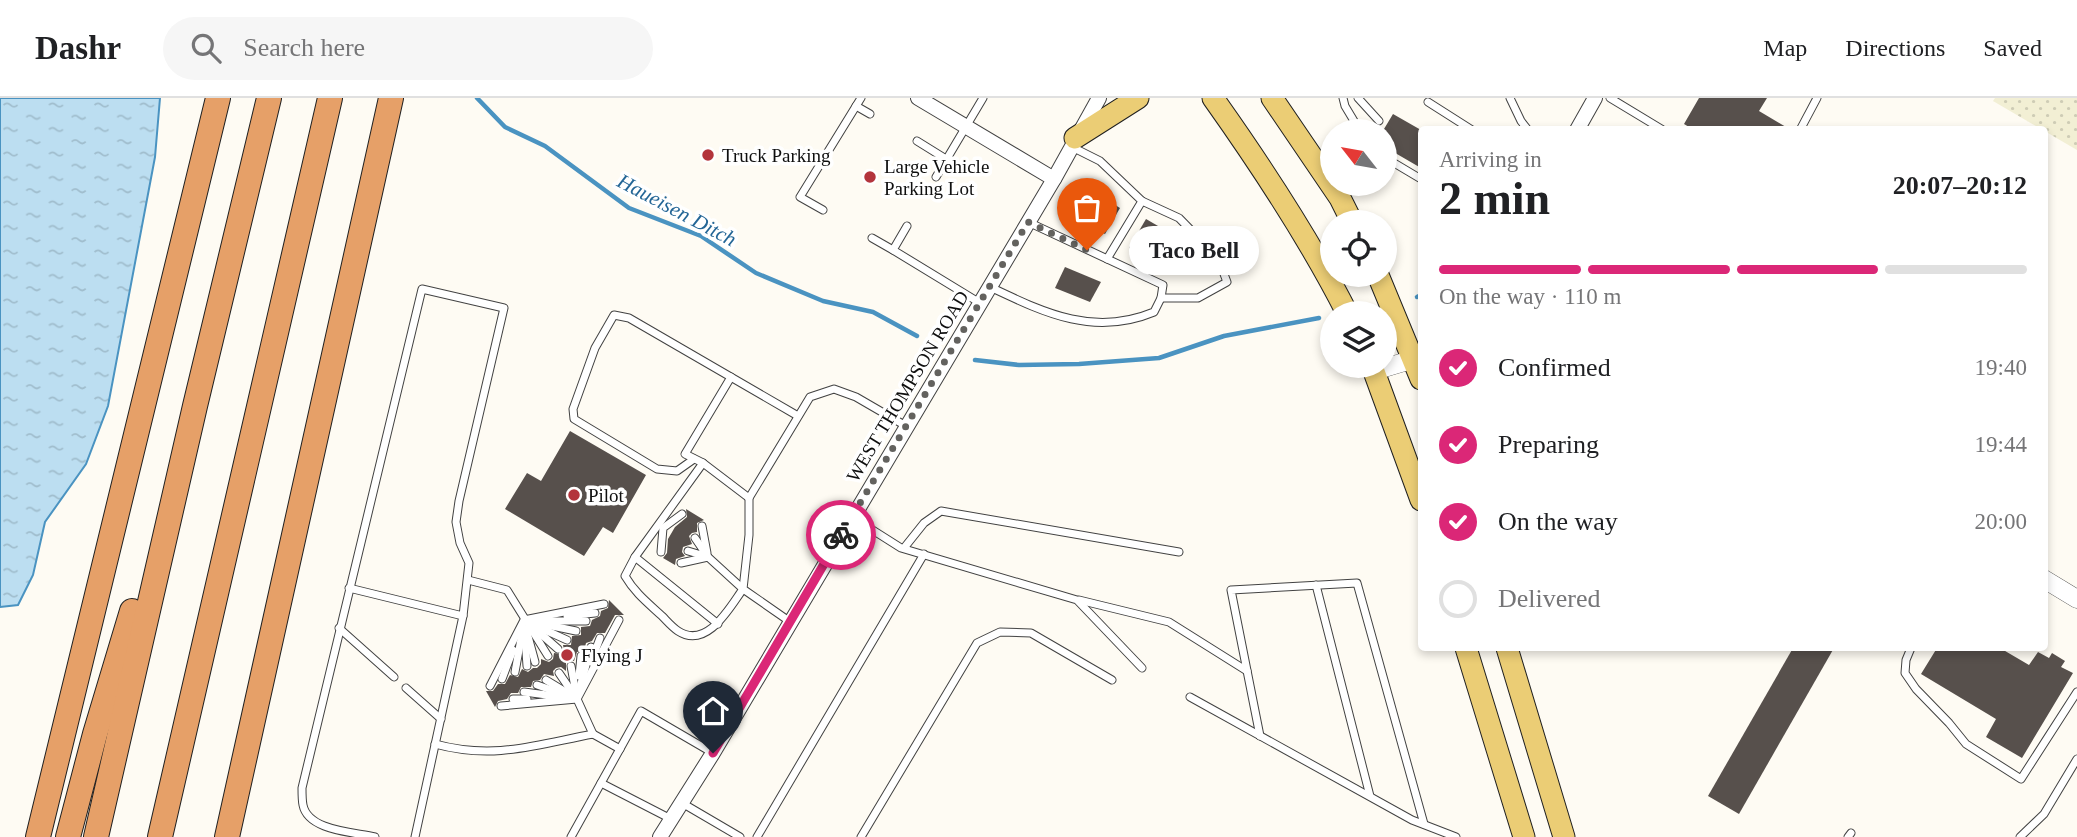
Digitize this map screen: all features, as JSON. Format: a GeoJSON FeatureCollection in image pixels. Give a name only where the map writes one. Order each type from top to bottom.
{"type":"FeatureCollection","features":[{"type":"Feature","properties":{"kind":"highway"},"geometry":{"type":"LineString","coordinates":[[38,837],[218,98]]}},
{"type":"Feature","properties":{"kind":"highway"},"geometry":{"type":"LineString","coordinates":[[96,837],[268,98]]}},
{"type":"Feature","properties":{"kind":"highway"},"geometry":{"type":"LineString","coordinates":[[160,837],[330,98]]}},
{"type":"Feature","properties":{"kind":"highway"},"geometry":{"type":"LineString","coordinates":[[226,837],[391,98]]}},
{"type":"Feature","properties":{"kind":"highway"},"geometry":{"type":"LineString","coordinates":[[68,837],[95,734],[195,406]]}},
{"type":"Feature","properties":{"kind":"main road"},"geometry":{"type":"LineString","coordinates":[[1073,142],[1138,98]]}},
{"type":"Feature","properties":{"kind":"main road"},"geometry":{"type":"LineString","coordinates":[[1213,98],[1282,200],[1341,301]]}},
{"type":"Feature","properties":{"kind":"main road"},"geometry":{"type":"LineString","coordinates":[[1272,98],[1318,164],[1345,210]]}},
{"type":"Feature","properties":{"kind":"main road"},"geometry":{"type":"LineString","coordinates":[[1383,287],[1418,365]]}},
{"type":"Feature","properties":{"kind":"main road"},"geometry":{"type":"LineString","coordinates":[[1377,378],[1418,492]]}},
{"type":"Feature","properties":{"kind":"main road"},"geometry":{"type":"LineString","coordinates":[[1467,651],[1524,837]]}},
{"type":"Feature","properties":{"kind":"main road"},"geometry":{"type":"LineString","coordinates":[[1508,651],[1564,837]]}},
{"type":"Feature","properties":{"kind":"street"},"geometry":{"type":"LineString","coordinates":[[918,98],[1054,179]]}},
{"type":"Feature","properties":{"kind":"street","name":"WEST THOMPSON ROAD"},"geometry":{"type":"LineString","coordinates":[[660,837],[713,753],[1054,179],[1099,98]]}},
{"type":"Feature","properties":{"kind":"street"},"geometry":{"type":"LineString","coordinates":[[1579,126],[1595,98]]}},
{"type":"Feature","properties":{"kind":"street"},"geometry":{"type":"LineString","coordinates":[[1397,366],[1418,365]]}},
{"type":"Feature","properties":{"kind":"street"},"geometry":{"type":"LineString","coordinates":[[2048,581],[2077,599]]}},
{"type":"Feature","properties":{"kind":"lane"},"geometry":{"type":"LineString","coordinates":[[823,210],[800,197],[861,98]]}},
{"type":"Feature","properties":{"kind":"lane"},"geometry":{"type":"LineString","coordinates":[[936,177],[983,98]]}},
{"type":"Feature","properties":{"kind":"lane"},"geometry":{"type":"LineString","coordinates":[[1343,98],[1353,119]]}},
{"type":"Feature","properties":{"kind":"lane"},"geometry":{"type":"LineString","coordinates":[[1358,98],[1377,119]]}},
{"type":"Feature","properties":{"kind":"lane"},"geometry":{"type":"LineString","coordinates":[[1510,98],[1525,126]]}},
{"type":"Feature","properties":{"kind":"lane"},"geometry":{"type":"LineString","coordinates":[[1610,98],[1656,126]]}},
{"type":"Feature","properties":{"kind":"lane"},"geometry":{"type":"LineString","coordinates":[[1802,126],[1818,98]]}},
{"type":"Feature","properties":{"kind":"lane"},"geometry":{"type":"LineString","coordinates":[[1428,102],[1466,126]]}},
{"type":"Feature","properties":{"kind":"lane"},"geometry":{"type":"LineString","coordinates":[[856,106],[870,114]]}},
{"type":"Feature","properties":{"kind":"lane"},"geometry":{"type":"LineString","coordinates":[[917,141],[946,159]]}},
{"type":"Feature","properties":{"kind":"lane"},"geometry":{"type":"LineString","coordinates":[[1073,142],[1100,161],[1142,201],[1179,218],[1217,258],[1227,282],[1198,298],[1161,298]]}},
{"type":"Feature","properties":{"kind":"lane"},"geometry":{"type":"LineString","coordinates":[[1397,165],[1418,177]]}},
{"type":"Feature","properties":{"kind":"lane"},"geometry":{"type":"LineString","coordinates":[[1107,259],[1142,201]]}},
{"type":"Feature","properties":{"kind":"lane"},"geometry":{"type":"LineString","coordinates":[[990,286],[1024,303],[1064,318],[1100,323],[1131,322],[1154,312],[1161,298],[1163,285],[1028,222]]}},
{"type":"Feature","properties":{"kind":"lane"},"geometry":{"type":"LineString","coordinates":[[893,250],[907,226]]}},
{"type":"Feature","properties":{"kind":"lane"},"geometry":{"type":"LineString","coordinates":[[872,238],[980,303]]}},
{"type":"Feature","properties":{"kind":"lane"},"geometry":{"type":"LineString","coordinates":[[375,837],[324,826],[312,820],[303,807],[302,788],[422,289],[504,308],[459,500],[456,522],[460,543],[469,563],[468,580],[463,616],[415,837]]}},
{"type":"Feature","properties":{"kind":"lane"},"geometry":{"type":"LineString","coordinates":[[694,459],[677,471],[657,469],[574,419],[573,409],[595,348],[614,315],[621,315],[798,416]]}},
{"type":"Feature","properties":{"kind":"lane"},"geometry":{"type":"LineString","coordinates":[[731,377],[685,454],[703,463],[749,498]]}},
{"type":"Feature","properties":{"kind":"lane"},"geometry":{"type":"LineString","coordinates":[[703,463],[661,526],[635,557],[625,576],[632,589],[680,632],[691,635],[704,634],[718,624],[744,589],[749,498],[810,397],[834,389],[856,397],[906,426]]}},
{"type":"Feature","properties":{"kind":"lane"},"geometry":{"type":"LineString","coordinates":[[904,548],[924,523],[941,511],[1179,552]]}},
{"type":"Feature","properties":{"kind":"lane"},"geometry":{"type":"LineString","coordinates":[[661,526],[682,514]]}},
{"type":"Feature","properties":{"kind":"lane"},"geometry":{"type":"LineString","coordinates":[[852,517],[904,548],[1077,600],[1169,622],[1247,671]]}},
{"type":"Feature","properties":{"kind":"lane"},"geometry":{"type":"LineString","coordinates":[[661,526],[676,526]]}},
{"type":"Feature","properties":{"kind":"lane"},"geometry":{"type":"LineString","coordinates":[[661,526],[668,540]]}},
{"type":"Feature","properties":{"kind":"lane"},"geometry":{"type":"LineString","coordinates":[[661,526],[661,552]]}},
{"type":"Feature","properties":{"kind":"lane"},"geometry":{"type":"LineString","coordinates":[[702,526],[708,557]]}},
{"type":"Feature","properties":{"kind":"lane"},"geometry":{"type":"LineString","coordinates":[[695,538],[708,557],[744,589],[789,621]]}},
{"type":"Feature","properties":{"kind":"lane"},"geometry":{"type":"LineString","coordinates":[[688,551],[708,557]]}},
{"type":"Feature","properties":{"kind":"lane"},"geometry":{"type":"LineString","coordinates":[[757,837],[924,554]]}},
{"type":"Feature","properties":{"kind":"lane"},"geometry":{"type":"LineString","coordinates":[[635,557],[718,624]]}},
{"type":"Feature","properties":{"kind":"lane"},"geometry":{"type":"LineString","coordinates":[[681,563],[708,557]]}},
{"type":"Feature","properties":{"kind":"lane"},"geometry":{"type":"LineString","coordinates":[[468,580],[507,590],[548,656]]}},
{"type":"Feature","properties":{"kind":"lane"},"geometry":{"type":"LineString","coordinates":[[1260,736],[1231,590],[1357,583],[1424,824]]}},
{"type":"Feature","properties":{"kind":"lane"},"geometry":{"type":"LineString","coordinates":[[1316,585],[1370,796]]}},
{"type":"Feature","properties":{"kind":"lane"},"geometry":{"type":"LineString","coordinates":[[349,588],[463,616]]}},
{"type":"Feature","properties":{"kind":"lane"},"geometry":{"type":"LineString","coordinates":[[1077,600],[1142,668]]}},
{"type":"Feature","properties":{"kind":"lane"},"geometry":{"type":"LineString","coordinates":[[524,620],[604,604]]}},
{"type":"Feature","properties":{"kind":"lane"},"geometry":{"type":"LineString","coordinates":[[524,620],[595,613]]}},
{"type":"Feature","properties":{"kind":"lane"},"geometry":{"type":"LineString","coordinates":[[524,620],[586,621]]}},
{"type":"Feature","properties":{"kind":"lane"},"geometry":{"type":"LineString","coordinates":[[524,620],[576,631]]}},
{"type":"Feature","properties":{"kind":"lane"},"geometry":{"type":"LineString","coordinates":[[524,620],[567,640]]}},
{"type":"Feature","properties":{"kind":"lane"},"geometry":{"type":"LineString","coordinates":[[524,620],[558,649]]}},
{"type":"Feature","properties":{"kind":"lane"},"geometry":{"type":"LineString","coordinates":[[524,620],[535,662]]}},
{"type":"Feature","properties":{"kind":"lane"},"geometry":{"type":"LineString","coordinates":[[524,620],[527,666]]}},
{"type":"Feature","properties":{"kind":"lane"},"geometry":{"type":"LineString","coordinates":[[515,672],[524,620]]}},
{"type":"Feature","properties":{"kind":"lane"},"geometry":{"type":"LineString","coordinates":[[502,679],[524,620]]}},
{"type":"Feature","properties":{"kind":"lane"},"geometry":{"type":"LineString","coordinates":[[490,686],[524,620]]}},
{"type":"Feature","properties":{"kind":"lane"},"geometry":{"type":"LineString","coordinates":[[577,699],[619,620]]}},
{"type":"Feature","properties":{"kind":"lane"},"geometry":{"type":"LineString","coordinates":[[340,628],[394,677]]}},
{"type":"Feature","properties":{"kind":"lane"},"geometry":{"type":"LineString","coordinates":[[577,699],[610,628]]}},
{"type":"Feature","properties":{"kind":"lane"},"geometry":{"type":"LineString","coordinates":[[861,837],[977,643],[1000,632],[1031,633],[1112,680]]}},
{"type":"Feature","properties":{"kind":"lane"},"geometry":{"type":"LineString","coordinates":[[577,699],[600,638]]}},
{"type":"Feature","properties":{"kind":"lane"},"geometry":{"type":"LineString","coordinates":[[577,699],[591,647]]}},
{"type":"Feature","properties":{"kind":"lane"},"geometry":{"type":"LineString","coordinates":[[1910,651],[1905,673],[1916,689],[1966,744],[2021,779],[2077,692]]}},
{"type":"Feature","properties":{"kind":"lane"},"geometry":{"type":"LineString","coordinates":[[577,699],[581,656]]}},
{"type":"Feature","properties":{"kind":"lane"},"geometry":{"type":"LineString","coordinates":[[570,666],[577,699]]}},
{"type":"Feature","properties":{"kind":"lane"},"geometry":{"type":"LineString","coordinates":[[559,673],[577,699],[593,734],[620,749]]}},
{"type":"Feature","properties":{"kind":"lane"},"geometry":{"type":"LineString","coordinates":[[545,680],[577,699]]}},
{"type":"Feature","properties":{"kind":"lane"},"geometry":{"type":"LineString","coordinates":[[537,685],[577,699]]}},
{"type":"Feature","properties":{"kind":"lane"},"geometry":{"type":"LineString","coordinates":[[406,688],[441,719]]}},
{"type":"Feature","properties":{"kind":"lane"},"geometry":{"type":"LineString","coordinates":[[524,692],[577,699]]}},
{"type":"Feature","properties":{"kind":"lane"},"geometry":{"type":"LineString","coordinates":[[1190,697],[1370,796],[1456,837]]}},
{"type":"Feature","properties":{"kind":"lane"},"geometry":{"type":"LineString","coordinates":[[513,699],[577,699]]}},
{"type":"Feature","properties":{"kind":"lane"},"geometry":{"type":"LineString","coordinates":[[501,706],[577,699]]}},
{"type":"Feature","properties":{"kind":"lane"},"geometry":{"type":"LineString","coordinates":[[571,837],[641,711],[713,753]]}},
{"type":"Feature","properties":{"kind":"lane"},"geometry":{"type":"LineString","coordinates":[[435,744],[459,751],[484,753],[511,751],[593,734]]}},
{"type":"Feature","properties":{"kind":"lane"},"geometry":{"type":"LineString","coordinates":[[2020,837],[2044,814],[2077,759]]}},
{"type":"Feature","properties":{"kind":"lane"},"geometry":{"type":"LineString","coordinates":[[601,783],[671,819]]}},
{"type":"Feature","properties":{"kind":"lane"},"geometry":{"type":"LineString","coordinates":[[681,803],[740,837]]}},
{"type":"Feature","properties":{"kind":"shaded area"},"geometry":{"type":"Polygon","coordinates":[[[1995,98],[2077,98],[2077,150],[2048,133],[2048,126],[2036,126],[1993,101],[1995,98]]]}},
{"type":"Feature","properties":{"kind":"water"},"geometry":{"type":"Polygon","coordinates":[[[0,98],[160,98],[155,157],[108,406],[86,464],[45,522],[33,575],[18,605],[0,607],[0,98]]]}},
{"type":"Feature","properties":{"kind":"building"},"geometry":{"type":"Polygon","coordinates":[[[1699,98],[1767,98],[1759,111],[1784,126],[1687,126],[1684,124],[1699,98]]]}},
{"type":"Feature","properties":{"kind":"building"},"geometry":{"type":"Polygon","coordinates":[[[1393,114],[1418,128],[1418,166],[1397,154],[1397,119],[1390,119],[1393,114]]]}},
{"type":"Feature","properties":{"kind":"building"},"geometry":{"type":"Polygon","coordinates":[[[1094,192],[1120,208],[1105,234],[1078,219],[1094,192]]]}},
{"type":"Feature","properties":{"kind":"building"},"geometry":{"type":"Polygon","coordinates":[[[1146,219],[1177,237],[1160,267],[1129,248],[1146,219]]]}},
{"type":"Feature","properties":{"kind":"building"},"geometry":{"type":"Polygon","coordinates":[[[1065,267],[1101,282],[1090,302],[1055,288],[1065,267]]]}},
{"type":"Feature","properties":{"kind":"building","name":"Pilot"},"geometry":{"type":"Polygon","coordinates":[[[570,431],[646,475],[613,533],[603,527],[584,556],[505,509],[527,473],[541,481],[570,431]]]}},
{"type":"Feature","properties":{"kind":"building"},"geometry":{"type":"Polygon","coordinates":[[[686,509],[704,520],[697,523],[697,532],[689,536],[692,544],[683,547],[685,556],[676,559],[675,565],[663,558],[667,553],[668,539],[675,527],[687,517],[686,509]]]}},
{"type":"Feature","properties":{"kind":"building","name":"Flying J"},"geometry":{"type":"Polygon","coordinates":[[[609,600],[624,615],[615,615],[605,633],[597,633],[592,641],[586,643],[584,651],[577,652],[574,661],[569,660],[566,663],[566,671],[561,667],[553,671],[554,676],[544,674],[540,680],[533,681],[531,687],[521,687],[518,693],[511,693],[507,699],[498,701],[495,707],[486,691],[493,691],[498,684],[505,684],[510,675],[518,677],[522,669],[528,672],[537,668],[541,659],[549,662],[554,653],[562,654],[563,645],[571,645],[572,636],[581,635],[581,627],[590,626],[592,620],[600,616],[601,611],[608,608],[609,600]]]}},
{"type":"Feature","properties":{"kind":"building"},"geometry":{"type":"Polygon","coordinates":[[[1791,651],[1832,651],[1739,814],[1708,796],[1791,651]]]}},
{"type":"Feature","properties":{"kind":"building"},"geometry":{"type":"Polygon","coordinates":[[[1935,651],[2005,651],[2029,665],[2038,652],[2049,658],[2052,653],[2065,661],[2061,667],[2073,673],[2022,758],[1986,737],[1996,719],[1921,674],[1935,651]]]}},
{"type":"Feature","properties":{"kind":"waterway","name":"Haueisen Ditch"},"geometry":{"type":"LineString","coordinates":[[477,98],[505,127],[545,146],[629,208],[701,236],[756,273],[823,301],[873,312],[917,336]]}},
{"type":"Feature","properties":{"kind":"waterway","name":"Haueisen Ditch"},"geometry":{"type":"LineString","coordinates":[[975,360],[1019,365],[1159,358],[1224,336],[1319,318]]}},
{"type":"Feature","properties":{"kind":"way so far"},"geometry":{"type":"LineString","coordinates":[[841,535],[1028,222],[1087,250]]}},
{"type":"Feature","properties":{"kind":"place","name":"Truck Parking"},"geometry":{"type":"Point","coordinates":[708,155]}},
{"type":"Feature","properties":{"kind":"place","name":"Large Vehicle Parking Lot"},"geometry":{"type":"Point","coordinates":[870,177]}},
{"type":"Feature","properties":{"kind":"place","name":"Taco Bell"},"geometry":{"type":"Point","coordinates":[1087,250]}},
{"type":"Feature","properties":{"kind":"place","name":"Pilot"},"geometry":{"type":"Point","coordinates":[574,495]}},
{"type":"Feature","properties":{"kind":"place","name":"Flying J"},"geometry":{"type":"Point","coordinates":[567,655]}},
{"type":"Feature","properties":{"kind":"route"},"geometry":{"type":"LineString","coordinates":[[713,753],[841,535]]}}]}
